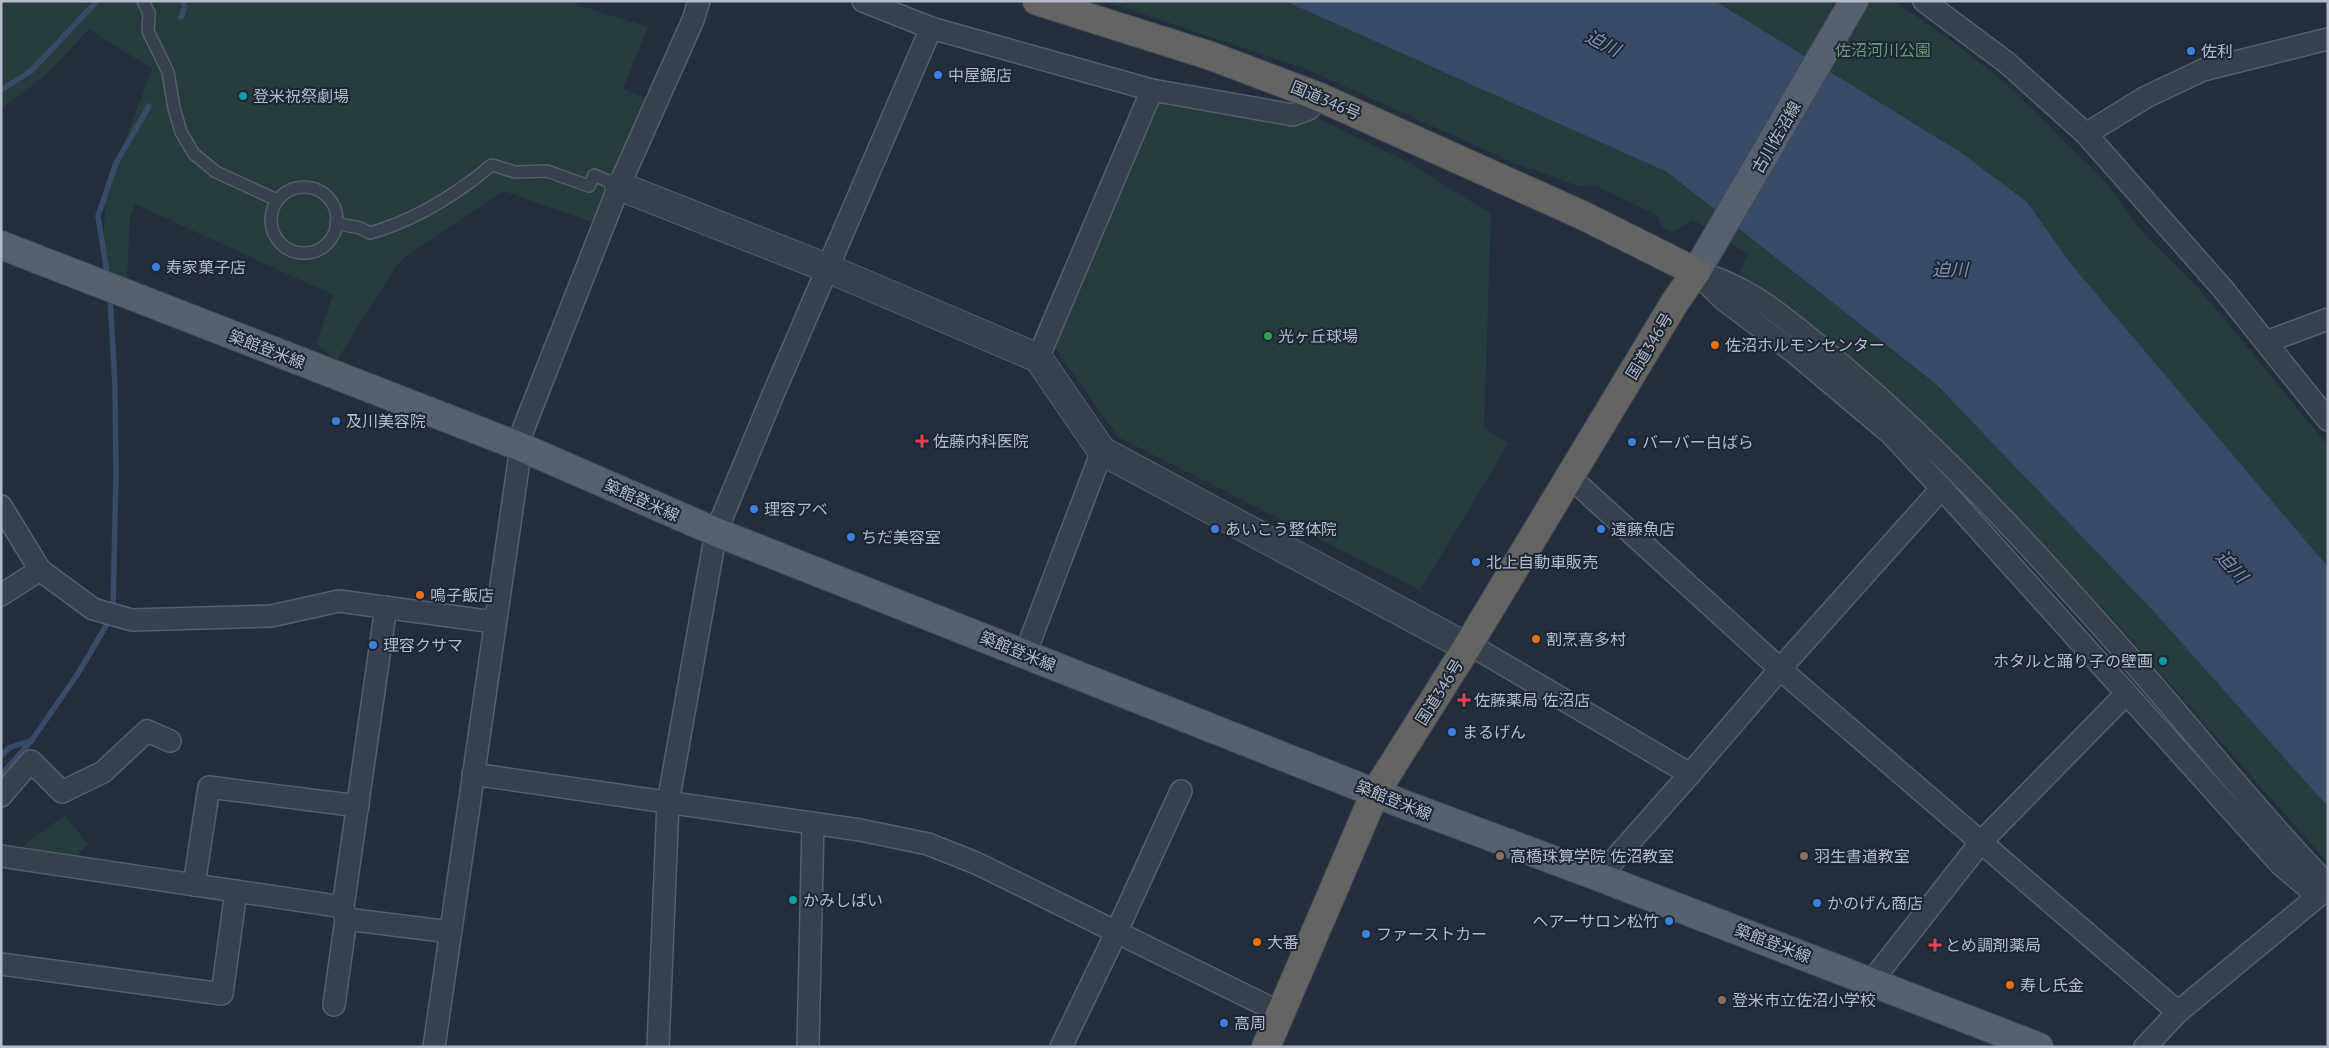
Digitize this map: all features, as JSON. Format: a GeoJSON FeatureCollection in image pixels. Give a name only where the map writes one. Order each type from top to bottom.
{"type":"FeatureCollection","features":[{"type":"Feature","properties":{"kind":"highway","name":"国道346号"},"geometry":{"type":"LineString","coordinates":[[1037,1],[1202,53],[1318,96],[1582,215],[1701,264],[1675,302],[1376,793],[1266,1047]]}},
{"type":"Feature","properties":{"kind":"main road","name":"古川佐沼線"},"geometry":{"type":"LineString","coordinates":[[1701,264],[1854,1]]}},
{"type":"Feature","properties":{"kind":"main road","name":"築館登米線"},"geometry":{"type":"LineString","coordinates":[[1,245],[519,446],[716,532],[1376,793],[1599,876],[2039,1047]]}},
{"type":"Feature","properties":{"kind":"street"},"geometry":{"type":"LineString","coordinates":[[434,1047],[519,446],[619,186],[693,20],[699,1]]}},
{"type":"Feature","properties":{"kind":"street"},"geometry":{"type":"LineString","coordinates":[[862,1],[932,28],[1152,90],[1293,115],[1309,108],[1318,96]]}},
{"type":"Feature","properties":{"kind":"street"},"geometry":{"type":"LineString","coordinates":[[1924,1],[2006,62],[2086,134],[2216,282],[2328,420]]}},
{"type":"Feature","properties":{"kind":"street"},"geometry":{"type":"LineString","coordinates":[[658,1047],[668,803],[716,532],[827,268],[932,28]]}},
{"type":"Feature","properties":{"kind":"street"},"geometry":{"type":"LineString","coordinates":[[2086,134],[2146,97],[2203,70],[2328,39]]}},
{"type":"Feature","properties":{"kind":"street"},"geometry":{"type":"LineString","coordinates":[[1038,358],[1152,90]]}},
{"type":"Feature","properties":{"kind":"street"},"geometry":{"type":"LineString","coordinates":[[619,186],[827,268],[1038,358],[1102,451],[1467,646],[1479,650],[1690,774]]}},
{"type":"Feature","properties":{"kind":"street"},"geometry":{"type":"LineString","coordinates":[[1701,264],[1724,300],[1795,353],[1891,434],[1942,488],[2281,865],[2325,889]]}},
{"type":"Feature","properties":{"kind":"street"},"geometry":{"type":"LineString","coordinates":[[1701,264],[1716,277],[1763,303],[1811,340],[1908,421],[2065,587],[2145,676],[2295,851],[2325,889]]}},
{"type":"Feature","properties":{"kind":"street"},"geometry":{"type":"LineString","coordinates":[[2266,342],[2328,319]]}},
{"type":"Feature","properties":{"kind":"street"},"geometry":{"type":"LineString","coordinates":[[1025,654],[1102,451]]}},
{"type":"Feature","properties":{"kind":"street"},"geometry":{"type":"LineString","coordinates":[[1568,480],[1582,488],[1780,668],[2178,1012]]}},
{"type":"Feature","properties":{"kind":"street"},"geometry":{"type":"LineString","coordinates":[[1599,876],[1690,774],[1780,668],[1942,488]]}},
{"type":"Feature","properties":{"kind":"street"},"geometry":{"type":"LineString","coordinates":[[1,506],[40,570],[93,609],[132,620],[271,616],[339,601],[494,622]]}},
{"type":"Feature","properties":{"kind":"street"},"geometry":{"type":"LineString","coordinates":[[1,595],[40,570]]}},
{"type":"Feature","properties":{"kind":"street"},"geometry":{"type":"LineString","coordinates":[[334,1005],[358,806],[386,607]]}},
{"type":"Feature","properties":{"kind":"street"},"geometry":{"type":"LineString","coordinates":[[1874,983],[1878,974],[1981,842],[2126,694]]}},
{"type":"Feature","properties":{"kind":"street"},"geometry":{"type":"LineString","coordinates":[[1,796],[31,761],[62,792],[103,772],[147,730],[170,741]]}},
{"type":"Feature","properties":{"kind":"street"},"geometry":{"type":"LineString","coordinates":[[473,774],[860,830],[928,844],[976,863],[1281,1013]]}},
{"type":"Feature","properties":{"kind":"street"},"geometry":{"type":"LineString","coordinates":[[194,885],[208,787],[358,806]]}},
{"type":"Feature","properties":{"kind":"street"},"geometry":{"type":"LineString","coordinates":[[1061,1047],[1116,933],[1181,790]]}},
{"type":"Feature","properties":{"kind":"street"},"geometry":{"type":"LineString","coordinates":[[808,1047],[813,823]]}},
{"type":"Feature","properties":{"kind":"street"},"geometry":{"type":"LineString","coordinates":[[1,856],[236,891],[450,932]]}},
{"type":"Feature","properties":{"kind":"street"},"geometry":{"type":"LineString","coordinates":[[2145,1047],[2178,1012],[2325,889]]}},
{"type":"Feature","properties":{"kind":"street"},"geometry":{"type":"LineString","coordinates":[[1,964],[222,994],[236,891]]}},
{"type":"Feature","properties":{"kind":"lane"},"geometry":{"type":"LineString","coordinates":[[143,1],[149,13],[148,31],[168,72],[174,108],[181,132],[194,154],[216,172],[277,200]]}},
{"type":"Feature","properties":{"kind":"lane"},"geometry":{"type":"LineString","coordinates":[[336,222],[360,228],[370,233],[382,230],[427,210],[492,165],[515,172],[547,171],[589,186],[594,176],[619,186]]}},
{"type":"Feature","properties":{"kind":"lane"},"geometry":{"type":"LineString","coordinates":[[306,186],[317,189],[327,195],[333,204],[336,222],[332,236],[325,245],[305,253],[294,252],[285,247],[272,230],[271,214],[277,200],[285,192],[295,187],[306,186]]}},
{"type":"Feature","properties":{"kind":"green space"},"geometry":{"type":"Polygon","coordinates":[[[1,1],[573,1],[575,4],[648,27],[623,89],[654,101],[605,227],[504,191],[407,255],[396,266],[337,360],[316,344],[333,295],[135,204],[130,217],[127,279],[102,269],[106,192],[152,69],[89,29],[45,76],[1,109],[1,1]]]}},
{"type":"Feature","properties":{"kind":"green space"},"geometry":{"type":"Polygon","coordinates":[[[1104,1],[1285,1],[1667,172],[1937,385],[2155,613],[2328,807],[2328,863],[2110,616],[1933,430],[1830,339],[1739,274],[1748,254],[1693,220],[1673,232],[1662,228],[1657,215],[1598,187],[1578,186],[1514,163],[1306,69],[1104,1]]]}},
{"type":"Feature","properties":{"kind":"green space","name":"佐沼河川公園"},"geometry":{"type":"Polygon","coordinates":[[[1715,1],[1894,1],[1952,41],[2008,85],[2106,182],[2138,227],[2202,292],[2328,446],[2328,567],[2071,264],[2027,202],[1715,1]]]}},
{"type":"Feature","properties":{"kind":"green space","name":"光ヶ丘球場"},"geometry":{"type":"Polygon","coordinates":[[[1176,88],[1308,123],[1315,117],[1410,163],[1491,214],[1484,428],[1509,443],[1420,590],[1118,437],[1052,344],[1160,101],[1176,88]]]}},
{"type":"Feature","properties":{"kind":"green space"},"geometry":{"type":"Polygon","coordinates":[[[65,815],[88,845],[80,851],[77,860],[17,850],[65,815]]]}},
{"type":"Feature","properties":{"kind":"water","name":"迫川"},"geometry":{"type":"Polygon","coordinates":[[[1285,1],[1715,1],[1960,152],[2027,202],[2071,264],[2328,567],[2328,807],[2155,613],[1937,385],[1667,172],[1285,1]]]}},
{"type":"Feature","properties":{"kind":"waterway"},"geometry":{"type":"LineString","coordinates":[[1,90],[31,71],[97,1]]}},
{"type":"Feature","properties":{"kind":"waterway"},"geometry":{"type":"LineString","coordinates":[[181,17],[185,7],[183,1]]}},
{"type":"Feature","properties":{"kind":"waterway"},"geometry":{"type":"LineString","coordinates":[[108,279],[98,216],[116,163],[149,106]]}},
{"type":"Feature","properties":{"kind":"waterway"},"geometry":{"type":"LineString","coordinates":[[110,295],[115,386],[116,474],[113,611]]}},
{"type":"Feature","properties":{"kind":"waterway"},"geometry":{"type":"LineString","coordinates":[[1,775],[32,740],[77,675],[110,619]]}},
{"type":"Feature","properties":{"kind":"waterway"},"geometry":{"type":"LineString","coordinates":[[1,756],[9,748],[32,740]]}},
{"type":"Feature","properties":{"kind":"place","name":"佐利"},"geometry":{"type":"Point","coordinates":[2191,51]}},
{"type":"Feature","properties":{"kind":"place","name":"中屋鋸店"},"geometry":{"type":"Point","coordinates":[938,75]}},
{"type":"Feature","properties":{"kind":"place","name":"登米祝祭劇場"},"geometry":{"type":"Point","coordinates":[243,96]}},
{"type":"Feature","properties":{"kind":"place","name":"寿家菓子店"},"geometry":{"type":"Point","coordinates":[156,267]}},
{"type":"Feature","properties":{"kind":"place","name":"光ヶ丘球場"},"geometry":{"type":"Point","coordinates":[1268,336]}},
{"type":"Feature","properties":{"kind":"place","name":"佐沼ホルモンセンター"},"geometry":{"type":"Point","coordinates":[1715,345]}},
{"type":"Feature","properties":{"kind":"place","name":"及川美容院"},"geometry":{"type":"Point","coordinates":[336,421]}},
{"type":"Feature","properties":{"kind":"place","name":"佐藤内科医院"},"geometry":{"type":"Point","coordinates":[922,441]}},
{"type":"Feature","properties":{"kind":"place","name":"バーバー白ばら"},"geometry":{"type":"Point","coordinates":[1632,442]}},
{"type":"Feature","properties":{"kind":"place","name":"理容アベ"},"geometry":{"type":"Point","coordinates":[754,509]}},
{"type":"Feature","properties":{"kind":"place","name":"あいこう整体院"},"geometry":{"type":"Point","coordinates":[1215,529]}},
{"type":"Feature","properties":{"kind":"place","name":"遠藤魚店"},"geometry":{"type":"Point","coordinates":[1601,529]}},
{"type":"Feature","properties":{"kind":"place","name":"ちだ美容室"},"geometry":{"type":"Point","coordinates":[851,537]}},
{"type":"Feature","properties":{"kind":"place","name":"北上自動車販売"},"geometry":{"type":"Point","coordinates":[1476,562]}},
{"type":"Feature","properties":{"kind":"place","name":"鳴子飯店"},"geometry":{"type":"Point","coordinates":[420,595]}},
{"type":"Feature","properties":{"kind":"place","name":"割烹喜多村"},"geometry":{"type":"Point","coordinates":[1536,639]}},
{"type":"Feature","properties":{"kind":"place","name":"理容クサマ"},"geometry":{"type":"Point","coordinates":[373,645]}},
{"type":"Feature","properties":{"kind":"place","name":"ホタルと踊り子の壁画"},"geometry":{"type":"Point","coordinates":[2163,661]}},
{"type":"Feature","properties":{"kind":"place","name":"佐藤薬局 佐沼店"},"geometry":{"type":"Point","coordinates":[1464,700]}},
{"type":"Feature","properties":{"kind":"place","name":"まるげん"},"geometry":{"type":"Point","coordinates":[1452,732]}},
{"type":"Feature","properties":{"kind":"place","name":"高橋珠算学院 佐沼教室"},"geometry":{"type":"Point","coordinates":[1500,856]}},
{"type":"Feature","properties":{"kind":"place","name":"羽生書道教室"},"geometry":{"type":"Point","coordinates":[1804,856]}},
{"type":"Feature","properties":{"kind":"place","name":"かみしばい"},"geometry":{"type":"Point","coordinates":[793,900]}},
{"type":"Feature","properties":{"kind":"place","name":"かのげん商店"},"geometry":{"type":"Point","coordinates":[1817,903]}},
{"type":"Feature","properties":{"kind":"place","name":"ヘアーサロン松竹"},"geometry":{"type":"Point","coordinates":[1669,921]}},
{"type":"Feature","properties":{"kind":"place","name":"ファーストカー"},"geometry":{"type":"Point","coordinates":[1366,934]}},
{"type":"Feature","properties":{"kind":"place","name":"大番"},"geometry":{"type":"Point","coordinates":[1257,942]}},
{"type":"Feature","properties":{"kind":"place","name":"とめ調剤薬局"},"geometry":{"type":"Point","coordinates":[1935,945]}},
{"type":"Feature","properties":{"kind":"place","name":"寿し氏金"},"geometry":{"type":"Point","coordinates":[2010,985]}},
{"type":"Feature","properties":{"kind":"place","name":"登米市立佐沼小学校"},"geometry":{"type":"Point","coordinates":[1722,1000]}},
{"type":"Feature","properties":{"kind":"place","name":"高周"},"geometry":{"type":"Point","coordinates":[1224,1023]}}]}
